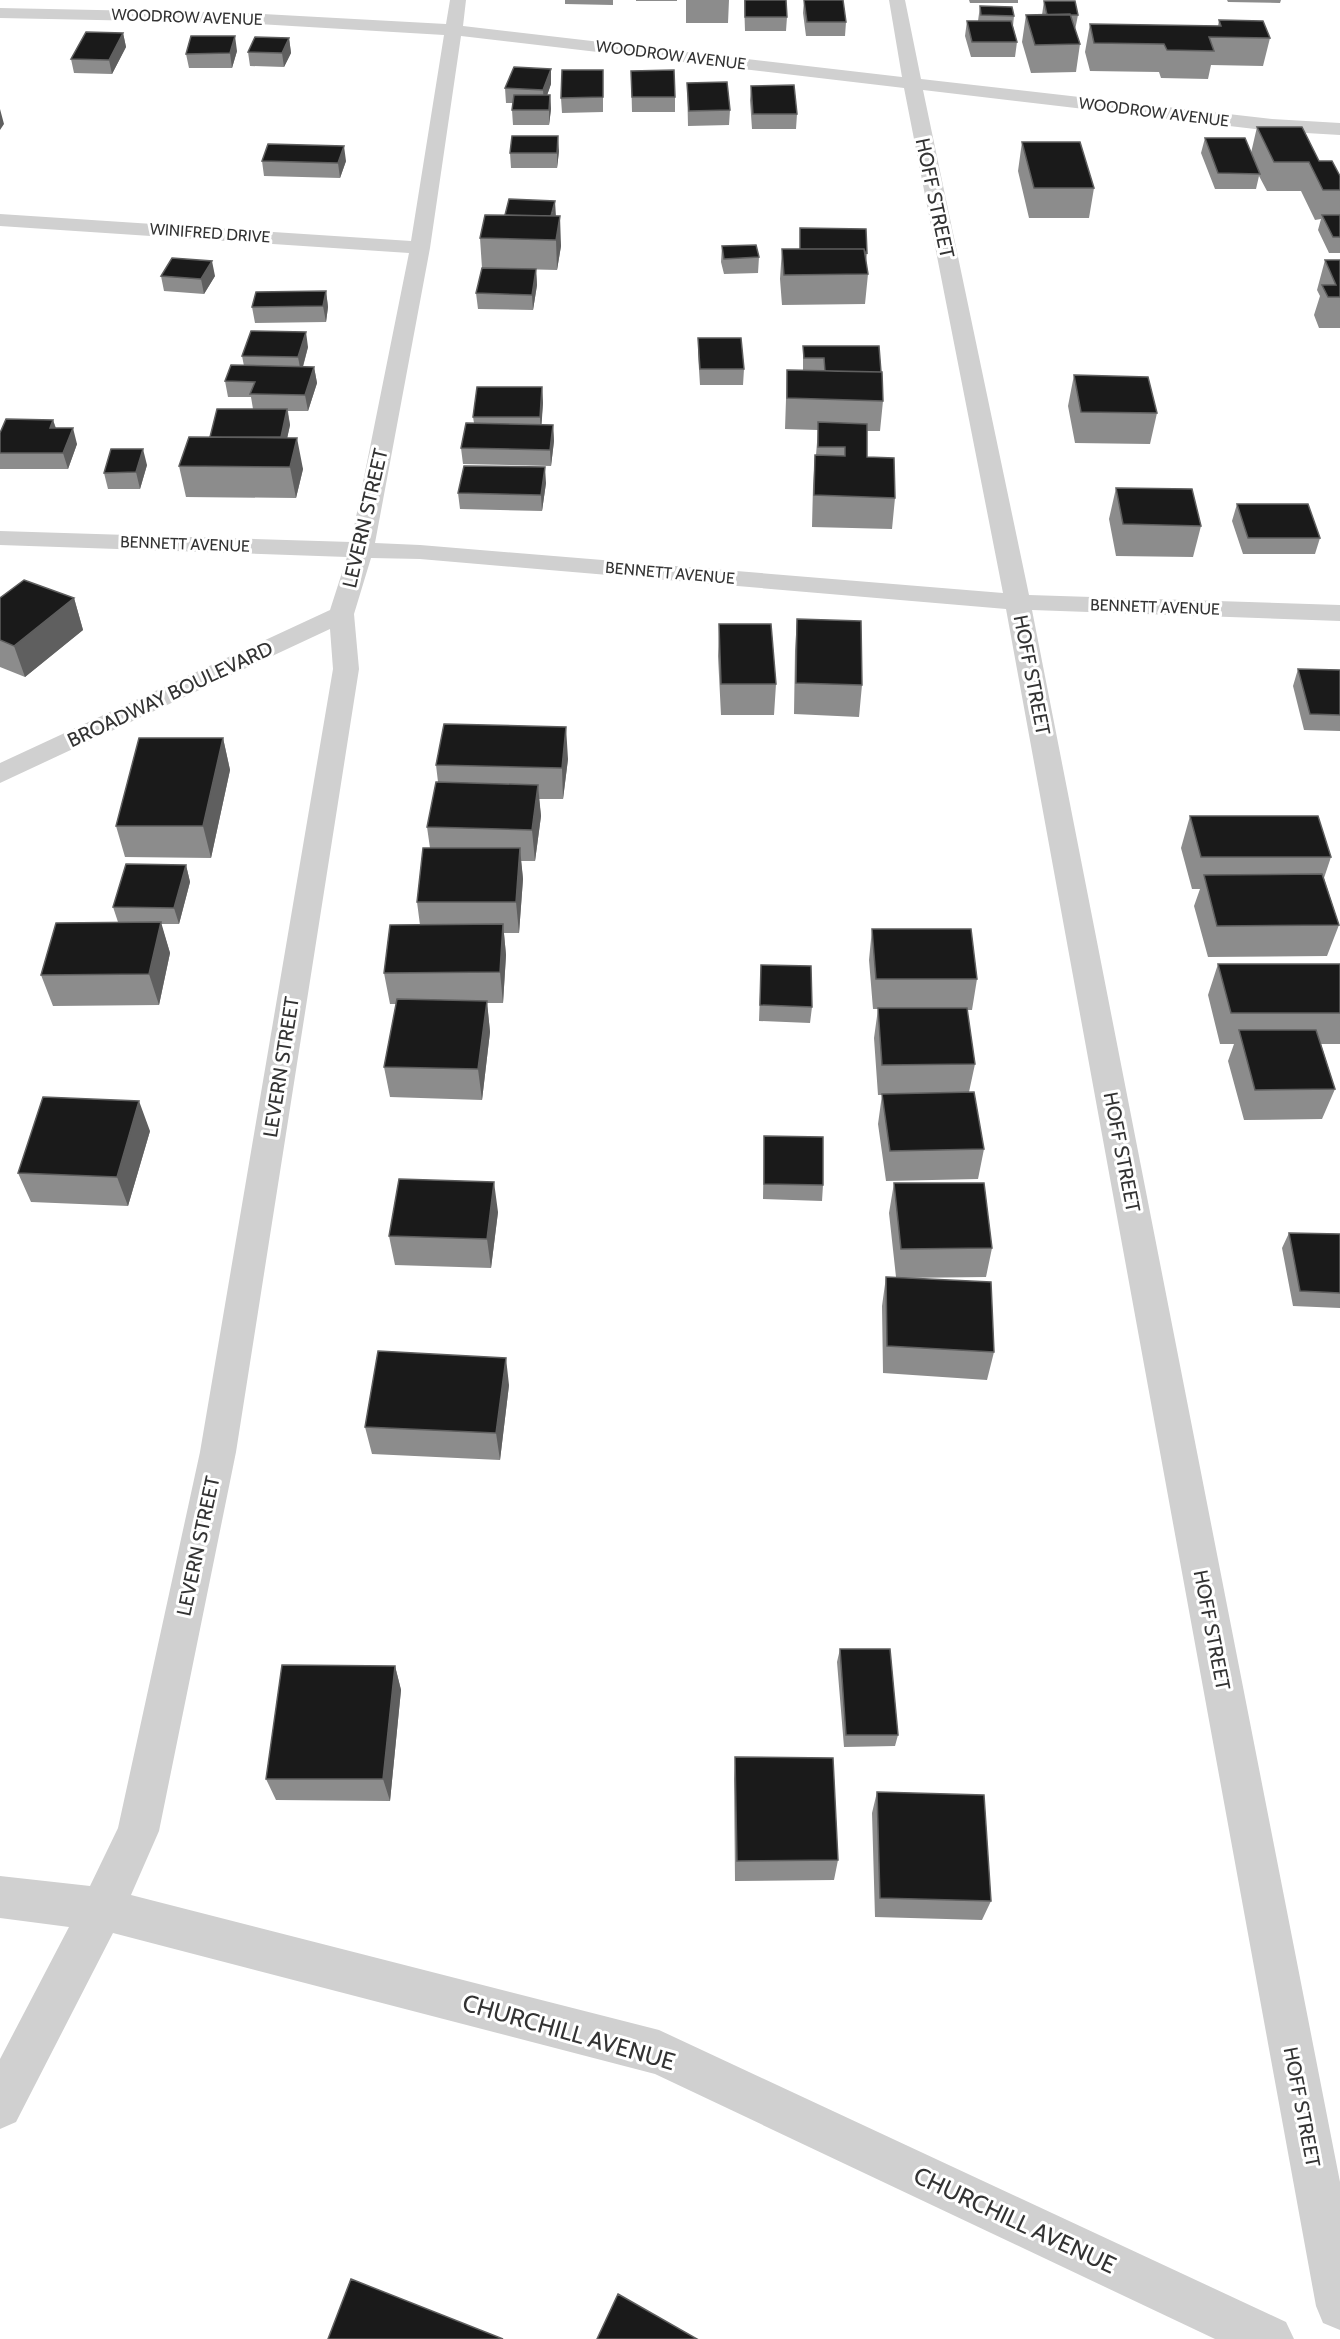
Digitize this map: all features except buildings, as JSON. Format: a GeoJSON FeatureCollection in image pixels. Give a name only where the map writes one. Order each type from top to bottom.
{"type":"FeatureCollection","features":[{"type":"Feature","properties":{"kind":"street","name":"HOFF STREET"},"geometry":{"type":"LineString","coordinates":[[897,0],[912,84],[1018,602],[1340,2306]]}},
{"type":"Feature","properties":{"kind":"street","name":"WOODROW AVENUE"},"geometry":{"type":"LineString","coordinates":[[0,13],[27,6],[243,18],[456,15],[912,84],[1272,125],[1340,129]]}},
{"type":"Feature","properties":{"kind":"street","name":"LEVERN STREET"},"geometry":{"type":"LineString","coordinates":[[0,2106],[102,1909],[138,1831],[218,1452],[346,669],[341,614],[362,549],[420,248],[456,15]]}},
{"type":"Feature","properties":{"kind":"street","name":"WINIFRED DRIVE"},"geometry":{"type":"LineString","coordinates":[[0,220],[420,248]]}},
{"type":"Feature","properties":{"kind":"street","name":"BENNETT AVENUE"},"geometry":{"type":"LineString","coordinates":[[0,538],[420,552],[1018,602],[1340,613]]}},
{"type":"Feature","properties":{"kind":"street","name":"BROADWAY BOULEVARD"},"geometry":{"type":"LineString","coordinates":[[0,774],[341,614]]}},
{"type":"Feature","properties":{"kind":"street","name":"CHURCHILL AVENUE"},"geometry":{"type":"LineString","coordinates":[[0,1897],[102,1909],[659,2053],[1269,2339]]}}]}
